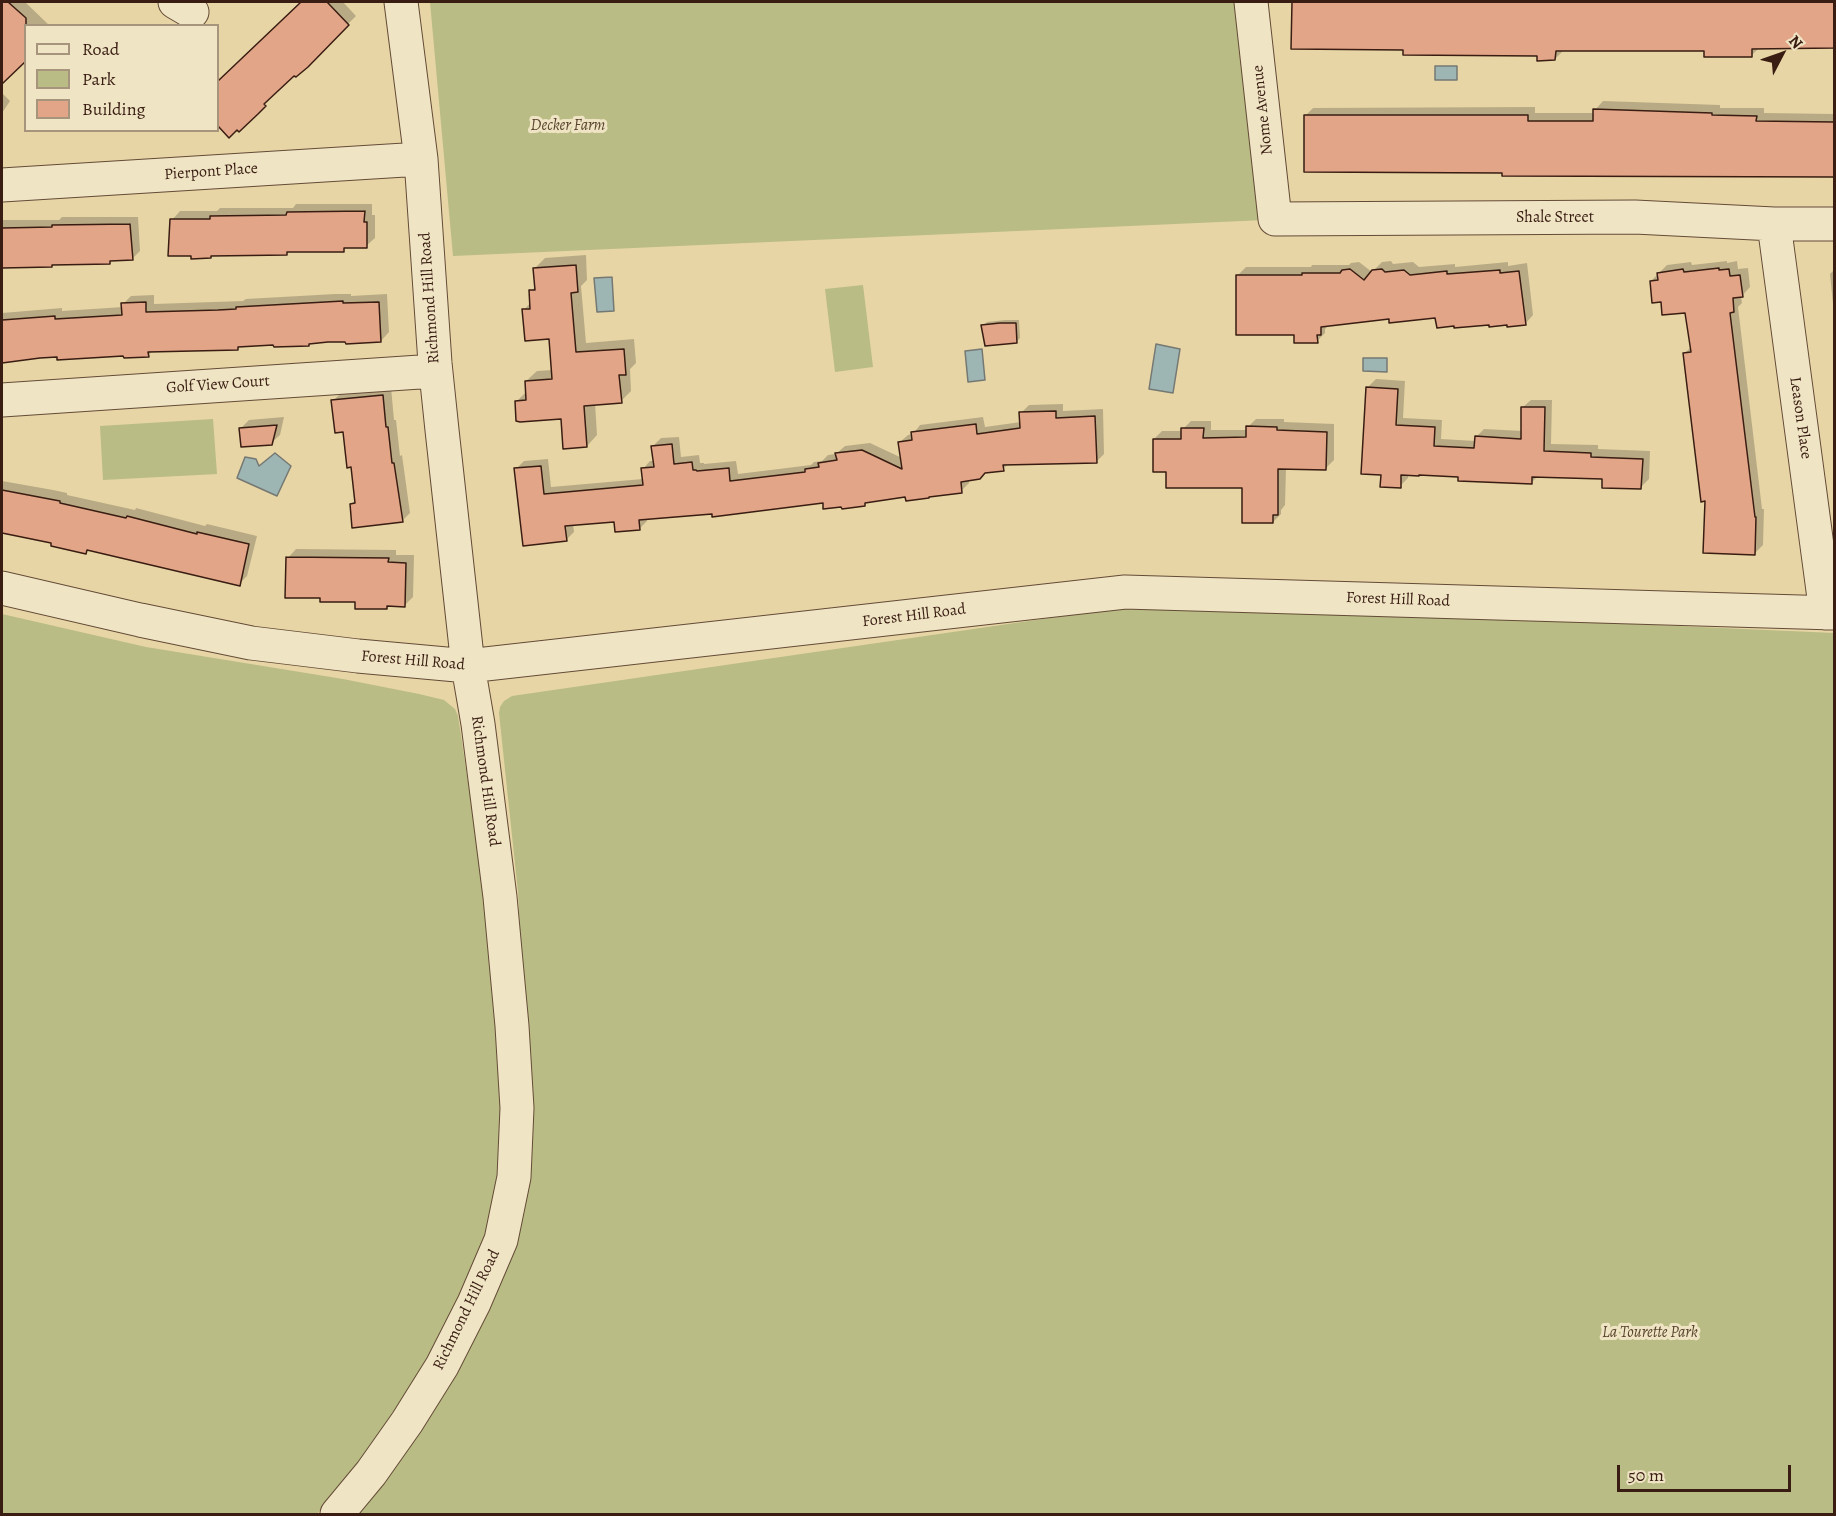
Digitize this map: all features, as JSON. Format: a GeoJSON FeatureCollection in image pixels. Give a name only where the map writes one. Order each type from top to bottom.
{"type":"FeatureCollection","features":[{"type":"Feature","properties":{"kind":"street","name":"Richmond Hill Road"},"geometry":{"type":"LineString","coordinates":[[337,1515],[407,1422],[442,1366],[474,1303],[501,1240],[514,1177],[517,1108],[512,1026],[487,788],[468,666],[435,371],[421,159],[401,2]]}},
{"type":"Feature","properties":{"kind":"street","name":"Nome Avenue"},"geometry":{"type":"LineString","coordinates":[[1251,2],[1275,219]]}},
{"type":"Feature","properties":{"kind":"street","name":"Pierpont Place"},"geometry":{"type":"LineString","coordinates":[[2,185],[421,159]]}},
{"type":"Feature","properties":{"kind":"street","name":"Shale Street"},"geometry":{"type":"LineString","coordinates":[[1275,219],[1635,217],[1774,224],[1834,224]]}},
{"type":"Feature","properties":{"kind":"street","name":"Leason Place"},"geometry":{"type":"LineString","coordinates":[[1774,224],[1830,613]]}},
{"type":"Feature","properties":{"kind":"street","name":"Golf View Court"},"geometry":{"type":"LineString","coordinates":[[2,400],[435,371]]}},
{"type":"Feature","properties":{"kind":"street","name":"Forest Hill Road"},"geometry":{"type":"LineString","coordinates":[[2,588],[251,643],[468,666],[1125,592],[1830,613]]}},
{"type":"Feature","properties":{"kind":"green space","name":"Decker Farm"},"geometry":{"type":"Polygon","coordinates":[[[430,2],[1238,2],[1265,220],[453,256],[430,2]]]}},
{"type":"Feature","properties":{"kind":"green space"},"geometry":{"type":"Polygon","coordinates":[[[863,285],[873,367],[835,372],[825,289],[863,285]]]}},
{"type":"Feature","properties":{"kind":"green space"},"geometry":{"type":"Polygon","coordinates":[[[213,419],[217,474],[103,480],[100,426],[213,419]]]}},
{"type":"Feature","properties":{"kind":"green space","name":"La Tourette Park"},"geometry":{"type":"Polygon","coordinates":[[[1125,607],[1588,622],[1834,633],[1834,1514],[352,1514],[469,1348],[491,1307],[524,1214],[531,1171],[518,892],[499,713],[504,701],[512,696],[1125,607]]]}},
{"type":"Feature","properties":{"kind":"green space"},"geometry":{"type":"Polygon","coordinates":[[[2,614],[146,647],[343,679],[419,694],[444,700],[455,709],[458,716],[483,880],[504,1060],[500,1207],[434,1359],[356,1469],[317,1514],[2,1514],[2,614]]]}},
{"type":"Feature","properties":{"kind":"water"},"geometry":{"type":"Polygon","coordinates":[[[1435,66],[1457,66],[1457,80],[1435,80],[1435,66]]]}},
{"type":"Feature","properties":{"kind":"water"},"geometry":{"type":"Polygon","coordinates":[[[612,277],[614,311],[597,312],[594,278],[612,277]]]}},
{"type":"Feature","properties":{"kind":"water"},"geometry":{"type":"Polygon","coordinates":[[[1156,344],[1180,349],[1173,393],[1149,389],[1156,344]]]}},
{"type":"Feature","properties":{"kind":"water"},"geometry":{"type":"Polygon","coordinates":[[[982,349],[985,380],[968,382],[965,351],[982,349]]]}},
{"type":"Feature","properties":{"kind":"water"},"geometry":{"type":"Polygon","coordinates":[[[1363,358],[1387,358],[1387,372],[1363,371],[1363,358]]]}},
{"type":"Feature","properties":{"kind":"water"},"geometry":{"type":"Polygon","coordinates":[[[275,453],[291,466],[277,496],[237,478],[245,457],[256,459],[259,466],[275,453]]]}},
{"type":"Feature","properties":{"kind":"building"},"geometry":{"type":"Polygon","coordinates":[[[2,2],[8,2],[26,18],[24,63],[2,84],[2,2]]]}},
{"type":"Feature","properties":{"kind":"building"},"geometry":{"type":"Polygon","coordinates":[[[301,2],[327,2],[349,25],[308,67],[296,77],[294,76],[264,104],[266,106],[239,132],[237,130],[229,138],[219,127],[219,80],[301,2]]]}},
{"type":"Feature","properties":{"kind":"building"},"geometry":{"type":"Polygon","coordinates":[[[1292,2],[1834,2],[1834,48],[1752,49],[1752,57],[1704,57],[1704,51],[1556,51],[1555,60],[1537,61],[1537,56],[1403,55],[1403,50],[1291,49],[1292,2]]]}},
{"type":"Feature","properties":{"kind":"building"},"geometry":{"type":"Polygon","coordinates":[[[1593,109],[1757,116],[1756,121],[1834,122],[1834,177],[1502,176],[1502,173],[1304,172],[1304,115],[1528,115],[1528,121],[1593,121],[1593,109]]]}},
{"type":"Feature","properties":{"kind":"building"},"geometry":{"type":"Polygon","coordinates":[[[365,211],[367,248],[344,248],[344,252],[287,252],[287,255],[211,256],[211,258],[191,259],[191,256],[168,256],[170,219],[286,215],[287,212],[365,211]]]}},
{"type":"Feature","properties":{"kind":"building"},"geometry":{"type":"Polygon","coordinates":[[[130,224],[133,260],[110,261],[110,264],[2,268],[2,228],[130,224]]]}},
{"type":"Feature","properties":{"kind":"building"},"geometry":{"type":"Polygon","coordinates":[[[576,265],[578,292],[571,293],[576,352],[624,349],[626,375],[619,375],[622,403],[584,406],[587,447],[563,449],[561,419],[516,421],[515,401],[526,400],[525,381],[552,379],[549,339],[525,341],[522,309],[530,309],[529,290],[535,290],[533,268],[576,265]]]}},
{"type":"Feature","properties":{"kind":"building"},"geometry":{"type":"Polygon","coordinates":[[[1719,268],[1719,270],[1729,269],[1730,276],[1740,275],[1743,297],[1733,298],[1734,312],[1730,313],[1756,517],[1755,555],[1703,553],[1705,501],[1701,502],[1683,353],[1691,352],[1685,313],[1662,315],[1661,302],[1652,303],[1650,281],[1658,280],[1657,273],[1683,269],[1684,272],[1719,268]]]}},
{"type":"Feature","properties":{"kind":"building"},"geometry":{"type":"Polygon","coordinates":[[[1350,269],[1364,280],[1372,270],[1382,269],[1385,272],[1404,270],[1410,275],[1447,271],[1447,274],[1519,271],[1526,325],[1437,328],[1435,318],[1389,323],[1389,319],[1321,327],[1321,335],[1317,335],[1318,343],[1294,343],[1294,335],[1236,335],[1236,275],[1340,273],[1342,270],[1350,269]]]}},
{"type":"Feature","properties":{"kind":"building"},"geometry":{"type":"Polygon","coordinates":[[[343,301],[343,303],[379,302],[381,342],[346,344],[345,342],[328,342],[309,344],[309,346],[274,347],[273,345],[238,347],[238,350],[148,352],[149,357],[124,358],[123,356],[57,360],[57,357],[2,363],[2,320],[122,315],[121,303],[146,302],[146,312],[236,309],[236,307],[343,301]]]}},
{"type":"Feature","properties":{"kind":"building"},"geometry":{"type":"Polygon","coordinates":[[[1016,323],[1017,343],[985,346],[981,325],[1016,323]]]}},
{"type":"Feature","properties":{"kind":"building"},"geometry":{"type":"Polygon","coordinates":[[[1366,387],[1398,389],[1396,425],[1435,427],[1434,446],[1474,448],[1475,436],[1521,439],[1521,407],[1545,407],[1544,451],[1591,453],[1591,457],[1643,459],[1641,489],[1602,488],[1602,479],[1532,477],[1532,484],[1458,481],[1458,477],[1419,475],[1401,475],[1401,488],[1380,487],[1381,475],[1361,474],[1366,387]]]}},
{"type":"Feature","properties":{"kind":"building"},"geometry":{"type":"Polygon","coordinates":[[[383,395],[386,427],[388,427],[403,522],[352,528],[350,504],[355,503],[351,467],[347,468],[343,432],[335,433],[331,400],[383,395]]]}},
{"type":"Feature","properties":{"kind":"building"},"geometry":{"type":"Polygon","coordinates":[[[1056,411],[1056,418],[1095,416],[1097,463],[1003,465],[1004,471],[985,473],[980,479],[961,482],[962,493],[906,501],[905,497],[842,509],[841,507],[823,509],[823,503],[712,517],[712,514],[639,520],[640,530],[615,532],[614,522],[565,526],[567,541],[523,546],[514,468],[541,466],[544,494],[643,485],[641,468],[654,467],[651,446],[672,444],[674,464],[692,462],[693,470],[697,471],[729,468],[730,481],[805,472],[805,469],[819,467],[818,463],[837,460],[835,453],[862,450],[902,469],[898,442],[912,440],[911,432],[976,424],[977,434],[1020,428],[1019,412],[1056,411]]]}},
{"type":"Feature","properties":{"kind":"building"},"geometry":{"type":"Polygon","coordinates":[[[277,425],[272,445],[241,447],[239,428],[277,425]]]}},
{"type":"Feature","properties":{"kind":"building"},"geometry":{"type":"Polygon","coordinates":[[[1246,426],[1327,432],[1326,470],[1278,469],[1278,515],[1273,515],[1273,523],[1242,523],[1242,488],[1166,488],[1166,472],[1153,472],[1153,439],[1181,439],[1181,428],[1204,428],[1203,438],[1246,437],[1246,426]]]}},
{"type":"Feature","properties":{"kind":"building"},"geometry":{"type":"Polygon","coordinates":[[[2,490],[249,544],[240,586],[87,550],[86,554],[51,546],[51,543],[2,533],[2,490]]]}},
{"type":"Feature","properties":{"kind":"building"},"geometry":{"type":"Polygon","coordinates":[[[286,557],[389,558],[388,562],[406,563],[405,607],[355,609],[355,602],[320,602],[320,598],[285,598],[286,557]]]}}]}
